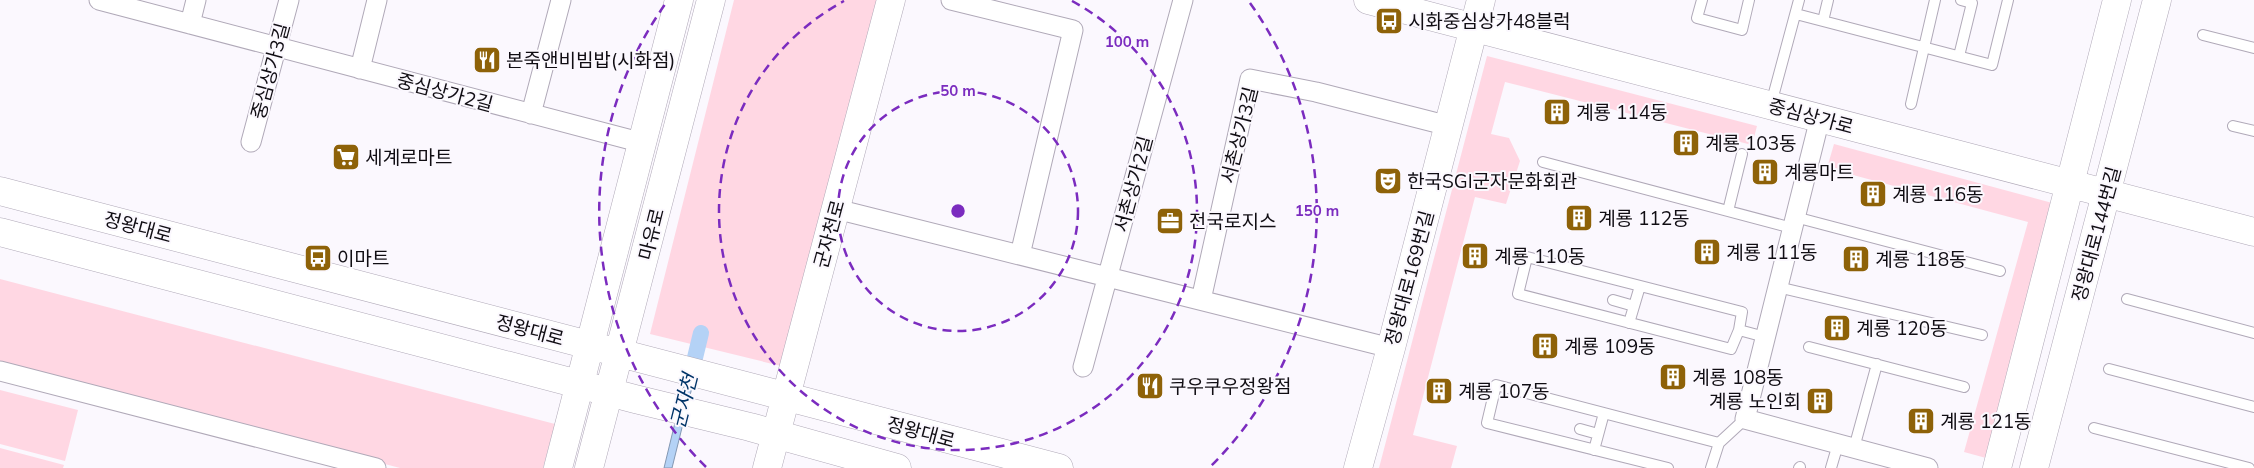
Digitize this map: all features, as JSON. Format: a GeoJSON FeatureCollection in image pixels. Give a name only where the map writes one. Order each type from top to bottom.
{"type":"FeatureCollection","features":[{"type":"Feature","properties":{"kind":"street","name":"중심상가2길"},"geometry":{"type":"LineString","coordinates":[[99,0],[643,144]]}},
{"type":"Feature","properties":{"kind":"street"},"geometry":{"type":"LineString","coordinates":[[190,24],[196,0]]}},
{"type":"Feature","properties":{"kind":"street","name":"중심상가3길"},"geometry":{"type":"LineString","coordinates":[[251,142],[289,0]]}},
{"type":"Feature","properties":{"kind":"street"},"geometry":{"type":"LineString","coordinates":[[360,69],[377,0]]}},
{"type":"Feature","properties":{"kind":"street"},"geometry":{"type":"LineString","coordinates":[[531,114],[561,0]]}},
{"type":"Feature","properties":{"kind":"street","name":"마유로"},"geometry":{"type":"LineString","coordinates":[[558,468],[679,0]]}},
{"type":"Feature","properties":{"kind":"street","name":"마유로"},"geometry":{"type":"LineString","coordinates":[[589,468],[711,0]]}},
{"type":"Feature","properties":{"kind":"street","name":"군자천로"},"geometry":{"type":"LineString","coordinates":[[767,468],[776,436],[774,394],[836,209],[891,0]]}},
{"type":"Feature","properties":{"kind":"street"},"geometry":{"type":"LineString","coordinates":[[951,0],[1073,30],[1020,255]]}},
{"type":"Feature","properties":{"kind":"street","name":"서촌상가2길"},"geometry":{"type":"LineString","coordinates":[[1083,367],[1182,0]]}},
{"type":"Feature","properties":{"kind":"street","name":"중심상가로"},"geometry":{"type":"LineString","coordinates":[[1368,0],[2254,232]]}},
{"type":"Feature","properties":{"kind":"street","name":"정왕대로169번길"},"geometry":{"type":"LineString","coordinates":[[1358,468],[1481,0]]}},
{"type":"Feature","properties":{"kind":"street","name":"정왕대로144번길"},"geometry":{"type":"LineString","coordinates":[[1996,468],[2117,0]]}},
{"type":"Feature","properties":{"kind":"street","name":"정왕대로144번길"},"geometry":{"type":"LineString","coordinates":[[2034,468],[2157,0]]}},
{"type":"Feature","properties":{"kind":"street","name":"서촌상가3길"},"geometry":{"type":"LineString","coordinates":[[1201,300],[1250,79],[1316,92],[1449,126]]}},
{"type":"Feature","properties":{"kind":"street"},"geometry":{"type":"LineString","coordinates":[[1820,118],[1745,419],[1928,468]]}},
{"type":"Feature","properties":{"kind":"street","name":"정왕대로"},"geometry":{"type":"LineString","coordinates":[[0,191],[1059,468]]}},
{"type":"Feature","properties":{"kind":"street"},"geometry":{"type":"LineString","coordinates":[[836,209],[1391,348]]}},
{"type":"Feature","properties":{"kind":"street"},"geometry":{"type":"LineString","coordinates":[[0,232],[897,468]]}},
{"type":"Feature","properties":{"kind":"street"},"geometry":{"type":"LineString","coordinates":[[0,371],[376,468]]}},
{"type":"Feature","properties":{"kind":"lane"},"geometry":{"type":"LineString","coordinates":[[1702,0],[1697,18],[1742,30],[1750,0]]}},
{"type":"Feature","properties":{"kind":"lane"},"geometry":{"type":"LineString","coordinates":[[1771,105],[1796,14],[1798,0]]}},
{"type":"Feature","properties":{"kind":"lane"},"geometry":{"type":"LineString","coordinates":[[1823,21],[1828,0]]}},
{"type":"Feature","properties":{"kind":"lane"},"geometry":{"type":"LineString","coordinates":[[1910,104],[1935,0]]}},
{"type":"Feature","properties":{"kind":"lane"},"geometry":{"type":"LineString","coordinates":[[1959,56],[1972,3],[1960,0]]}},
{"type":"Feature","properties":{"kind":"lane"},"geometry":{"type":"LineString","coordinates":[[1796,14],[1992,64],[2008,0]]}},
{"type":"Feature","properties":{"kind":"lane"},"geometry":{"type":"LineString","coordinates":[[2202,34],[2254,48]]}},
{"type":"Feature","properties":{"kind":"lane"},"geometry":{"type":"LineString","coordinates":[[2233,126],[2254,131]]}},
{"type":"Feature","properties":{"kind":"lane"},"geometry":{"type":"LineString","coordinates":[[1728,211],[1742,154]]}},
{"type":"Feature","properties":{"kind":"lane"},"geometry":{"type":"LineString","coordinates":[[1543,162],[1728,211],[1794,222],[2000,271]]}},
{"type":"Feature","properties":{"kind":"lane"},"geometry":{"type":"LineString","coordinates":[[1527,257],[1640,286],[1742,312],[1739,330],[1731,349],[1518,294],[1527,257]]}},
{"type":"Feature","properties":{"kind":"lane"},"geometry":{"type":"LineString","coordinates":[[1629,323],[1640,286]]}},
{"type":"Feature","properties":{"kind":"lane"},"geometry":{"type":"LineString","coordinates":[[1778,287],[1982,334]]}},
{"type":"Feature","properties":{"kind":"lane"},"geometry":{"type":"LineString","coordinates":[[2127,299],[2254,333]]}},
{"type":"Feature","properties":{"kind":"lane"},"geometry":{"type":"LineString","coordinates":[[1613,300],[1634,306]]}},
{"type":"Feature","properties":{"kind":"lane"},"geometry":{"type":"LineString","coordinates":[[1739,330],[1765,337]]}},
{"type":"Feature","properties":{"kind":"lane"},"geometry":{"type":"LineString","coordinates":[[1809,347],[1964,387]]}},
{"type":"Feature","properties":{"kind":"lane"},"geometry":{"type":"LineString","coordinates":[[1831,468],[1846,446],[1877,364]]}},
{"type":"Feature","properties":{"kind":"lane"},"geometry":{"type":"LineString","coordinates":[[2109,369],[2254,407]]}},
{"type":"Feature","properties":{"kind":"lane"},"geometry":{"type":"LineString","coordinates":[[1668,468],[1487,423],[1496,385],[1719,443]]}},
{"type":"Feature","properties":{"kind":"lane"},"geometry":{"type":"LineString","coordinates":[[1594,450],[1604,413]]}},
{"type":"Feature","properties":{"kind":"lane"},"geometry":{"type":"LineString","coordinates":[[1711,468],[1719,443],[1745,419]]}},
{"type":"Feature","properties":{"kind":"lane"},"geometry":{"type":"LineString","coordinates":[[1580,428],[1598,434]]}},
{"type":"Feature","properties":{"kind":"lane"},"geometry":{"type":"LineString","coordinates":[[2094,428],[2249,468]]}},
{"type":"Feature","properties":{"kind":"shaded area"},"geometry":{"type":"Polygon","coordinates":[[[734,0],[877,0],[785,367],[650,334],[734,0]]]}},
{"type":"Feature","properties":{"kind":"shaded area"},"geometry":{"type":"Polygon","coordinates":[[[1487,56],[1757,126],[1752,145],[1505,82],[1491,134],[1509,138],[1520,161],[1506,204],[1475,197],[1413,435],[1457,446],[1451,468],[1379,468],[1487,56]]]}},
{"type":"Feature","properties":{"kind":"shaded area"},"geometry":{"type":"Polygon","coordinates":[[[1834,144],[2056,204],[1986,458],[1964,452],[2028,222],[1827,168],[1834,144]]]}},
{"type":"Feature","properties":{"kind":"shaded area"},"geometry":{"type":"Polygon","coordinates":[[[0,279],[555,424],[543,468],[400,468],[0,363],[0,279]]]}},
{"type":"Feature","properties":{"kind":"shaded area"},"geometry":{"type":"Polygon","coordinates":[[[0,390],[78,410],[65,461],[0,444],[0,390]]]}},
{"type":"Feature","properties":{"kind":"shaded area"},"geometry":{"type":"Polygon","coordinates":[[[0,448],[64,465],[63,468],[0,468],[0,448]]]}},
{"type":"Feature","properties":{"kind":"water"},"geometry":{"type":"Polygon","coordinates":[[[694,344],[702,347],[672,468],[664,468],[694,344]]]}},
{"type":"Feature","properties":{"kind":"waterway","name":"군자천"},"geometry":{"type":"LineString","coordinates":[[693,366],[701,333]]}},
{"type":"Feature","properties":{"kind":"place","name":"시화중심상가48블럭"},"geometry":{"type":"Point","coordinates":[1389,21]}},
{"type":"Feature","properties":{"kind":"place","name":"본죽앤비빔밥(시화점)"},"geometry":{"type":"Point","coordinates":[487,60]}},
{"type":"Feature","properties":{"kind":"place","name":"계룡 114동"},"geometry":{"type":"Point","coordinates":[1557,112]}},
{"type":"Feature","properties":{"kind":"place","name":"계룡 103동"},"geometry":{"type":"Point","coordinates":[1686,143]}},
{"type":"Feature","properties":{"kind":"place","name":"세계로마트"},"geometry":{"type":"Point","coordinates":[346,157]}},
{"type":"Feature","properties":{"kind":"place","name":"계룡마트"},"geometry":{"type":"Point","coordinates":[1765,172]}},
{"type":"Feature","properties":{"kind":"place","name":"한국SGI군자문화회관"},"geometry":{"type":"Point","coordinates":[1388,181]}},
{"type":"Feature","properties":{"kind":"place","name":"계룡 116동"},"geometry":{"type":"Point","coordinates":[1873,194]}},
{"type":"Feature","properties":{"kind":"place","name":"계룡 112동"},"geometry":{"type":"Point","coordinates":[1579,218]}},
{"type":"Feature","properties":{"kind":"place","name":"전국로지스"},"geometry":{"type":"Point","coordinates":[1170,221]}},
{"type":"Feature","properties":{"kind":"place","name":"계룡 111동"},"geometry":{"type":"Point","coordinates":[1707,252]}},
{"type":"Feature","properties":{"kind":"place","name":"계룡 110동"},"geometry":{"type":"Point","coordinates":[1475,256]}},
{"type":"Feature","properties":{"kind":"place","name":"이마트"},"geometry":{"type":"Point","coordinates":[318,258]}},
{"type":"Feature","properties":{"kind":"place","name":"계룡 118동"},"geometry":{"type":"Point","coordinates":[1856,259]}},
{"type":"Feature","properties":{"kind":"place","name":"계룡 120동"},"geometry":{"type":"Point","coordinates":[1837,328]}},
{"type":"Feature","properties":{"kind":"place","name":"계룡 109동"},"geometry":{"type":"Point","coordinates":[1545,346]}},
{"type":"Feature","properties":{"kind":"place","name":"계룡 108동"},"geometry":{"type":"Point","coordinates":[1673,377]}},
{"type":"Feature","properties":{"kind":"place","name":"쿠우쿠우정왕점"},"geometry":{"type":"Point","coordinates":[1150,386]}},
{"type":"Feature","properties":{"kind":"place","name":"계룡 107동"},"geometry":{"type":"Point","coordinates":[1439,391]}},
{"type":"Feature","properties":{"kind":"place","name":"계룡 노인회"},"geometry":{"type":"Point","coordinates":[1820,401]}},
{"type":"Feature","properties":{"kind":"place","name":"계룡 121동"},"geometry":{"type":"Point","coordinates":[1921,421]}}]}
